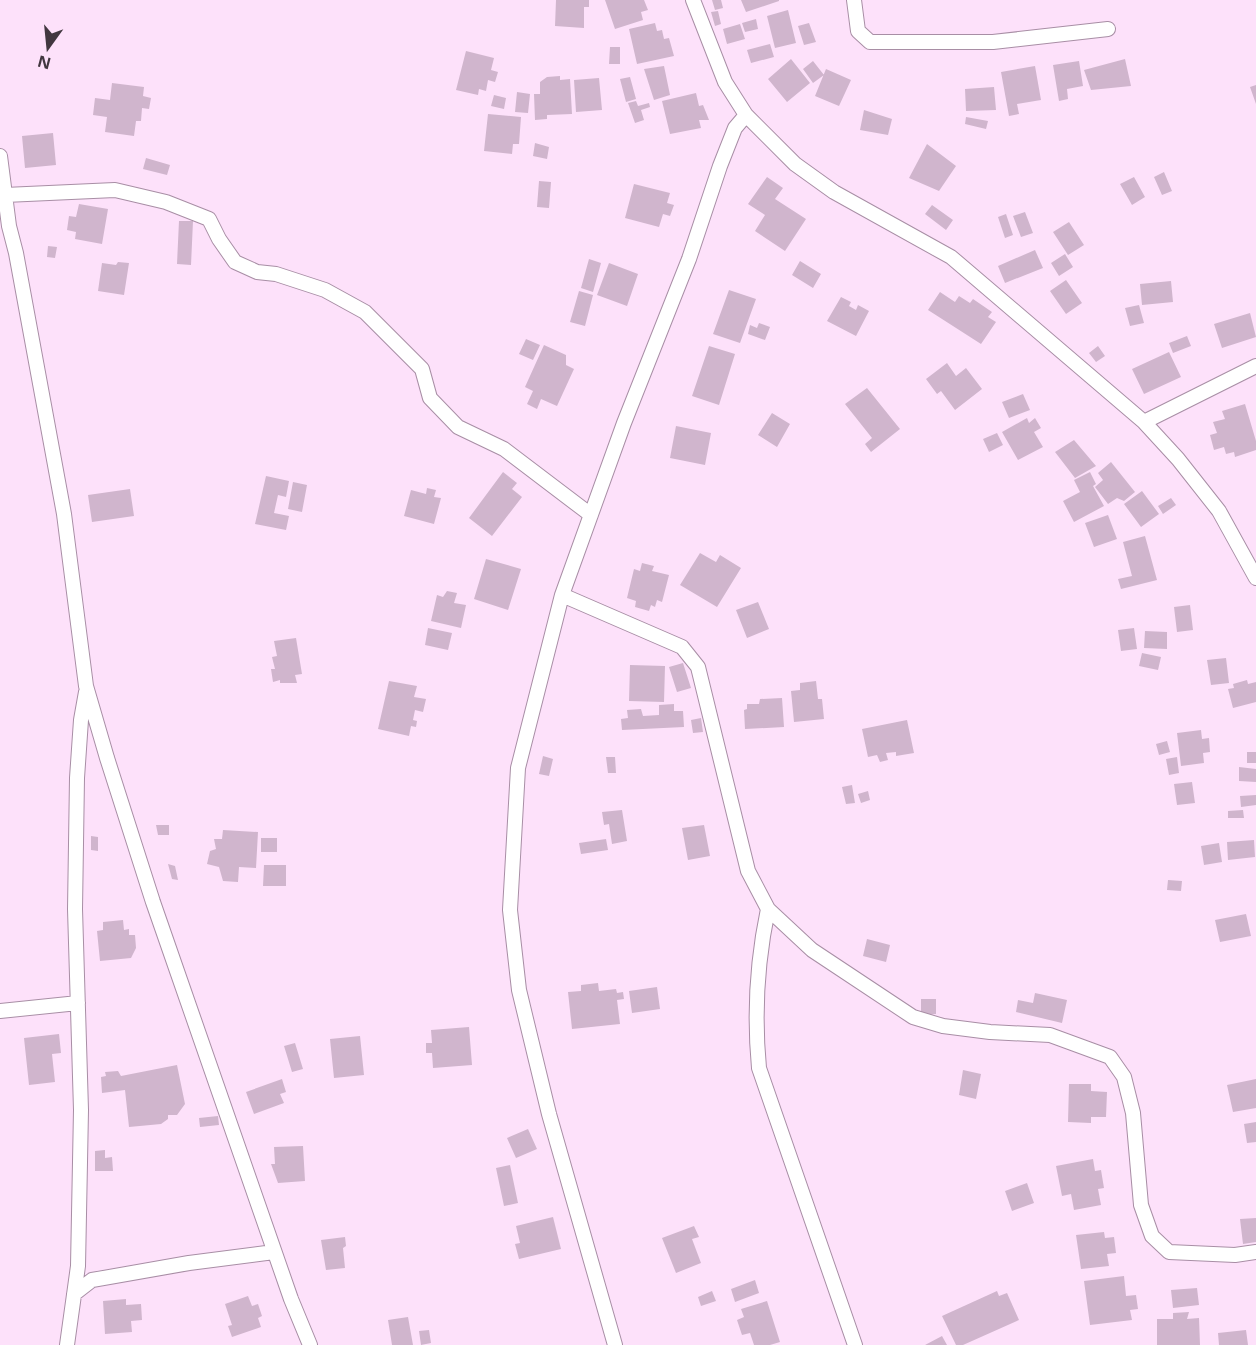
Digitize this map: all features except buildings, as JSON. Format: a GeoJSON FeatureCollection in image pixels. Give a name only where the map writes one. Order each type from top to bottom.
{"type":"FeatureCollection","features":[{"type":"Feature","properties":{"kind":"street"},"geometry":{"type":"LineString","coordinates":[[693,0],[725,82],[746,115],[795,164],[834,192],[951,257],[1144,422],[1178,459],[1219,511],[1256,578]]}},
{"type":"Feature","properties":{"kind":"street"},"geometry":{"type":"LineString","coordinates":[[854,0],[858,32],[870,42],[993,42],[1108,29]]}},
{"type":"Feature","properties":{"kind":"street"},"geometry":{"type":"LineString","coordinates":[[615,1345],[549,1114],[522,1001],[510,910],[518,768],[562,595],[624,423],[689,259],[720,166],[735,128],[746,115]]}},
{"type":"Feature","properties":{"kind":"street"},"geometry":{"type":"LineString","coordinates":[[0,156],[9,226],[16,253],[63,514],[86,686],[153,902],[274,1252],[310,1345]]}},
{"type":"Feature","properties":{"kind":"street"},"geometry":{"type":"LineString","coordinates":[[5,195],[115,190],[166,202],[209,219],[235,262],[257,272],[276,274],[325,290],[364,312],[422,369],[430,398],[458,427],[504,449],[591,515]]}},
{"type":"Feature","properties":{"kind":"street"},"geometry":{"type":"LineString","coordinates":[[1144,422],[1256,366]]}},
{"type":"Feature","properties":{"kind":"street"},"geometry":{"type":"LineString","coordinates":[[562,595],[682,647],[698,667],[748,871],[768,909],[812,950],[912,1017],[943,1026],[990,1032],[1050,1035],[1110,1057],[1124,1077],[1133,1113],[1141,1205],[1152,1236],[1168,1252],[1235,1255],[1256,1252]]}},
{"type":"Feature","properties":{"kind":"street"},"geometry":{"type":"LineString","coordinates":[[67,1345],[78,1266],[81,1121],[75,909],[77,778],[86,686]]}},
{"type":"Feature","properties":{"kind":"street"},"geometry":{"type":"LineString","coordinates":[[768,909],[761,941],[756,1035],[759,1068],[855,1345]]}},
{"type":"Feature","properties":{"kind":"street"},"geometry":{"type":"LineString","coordinates":[[0,1011],[78,1003]]}},
{"type":"Feature","properties":{"kind":"street"},"geometry":{"type":"LineString","coordinates":[[74,1294],[92,1280],[189,1263],[274,1252]]}}]}
